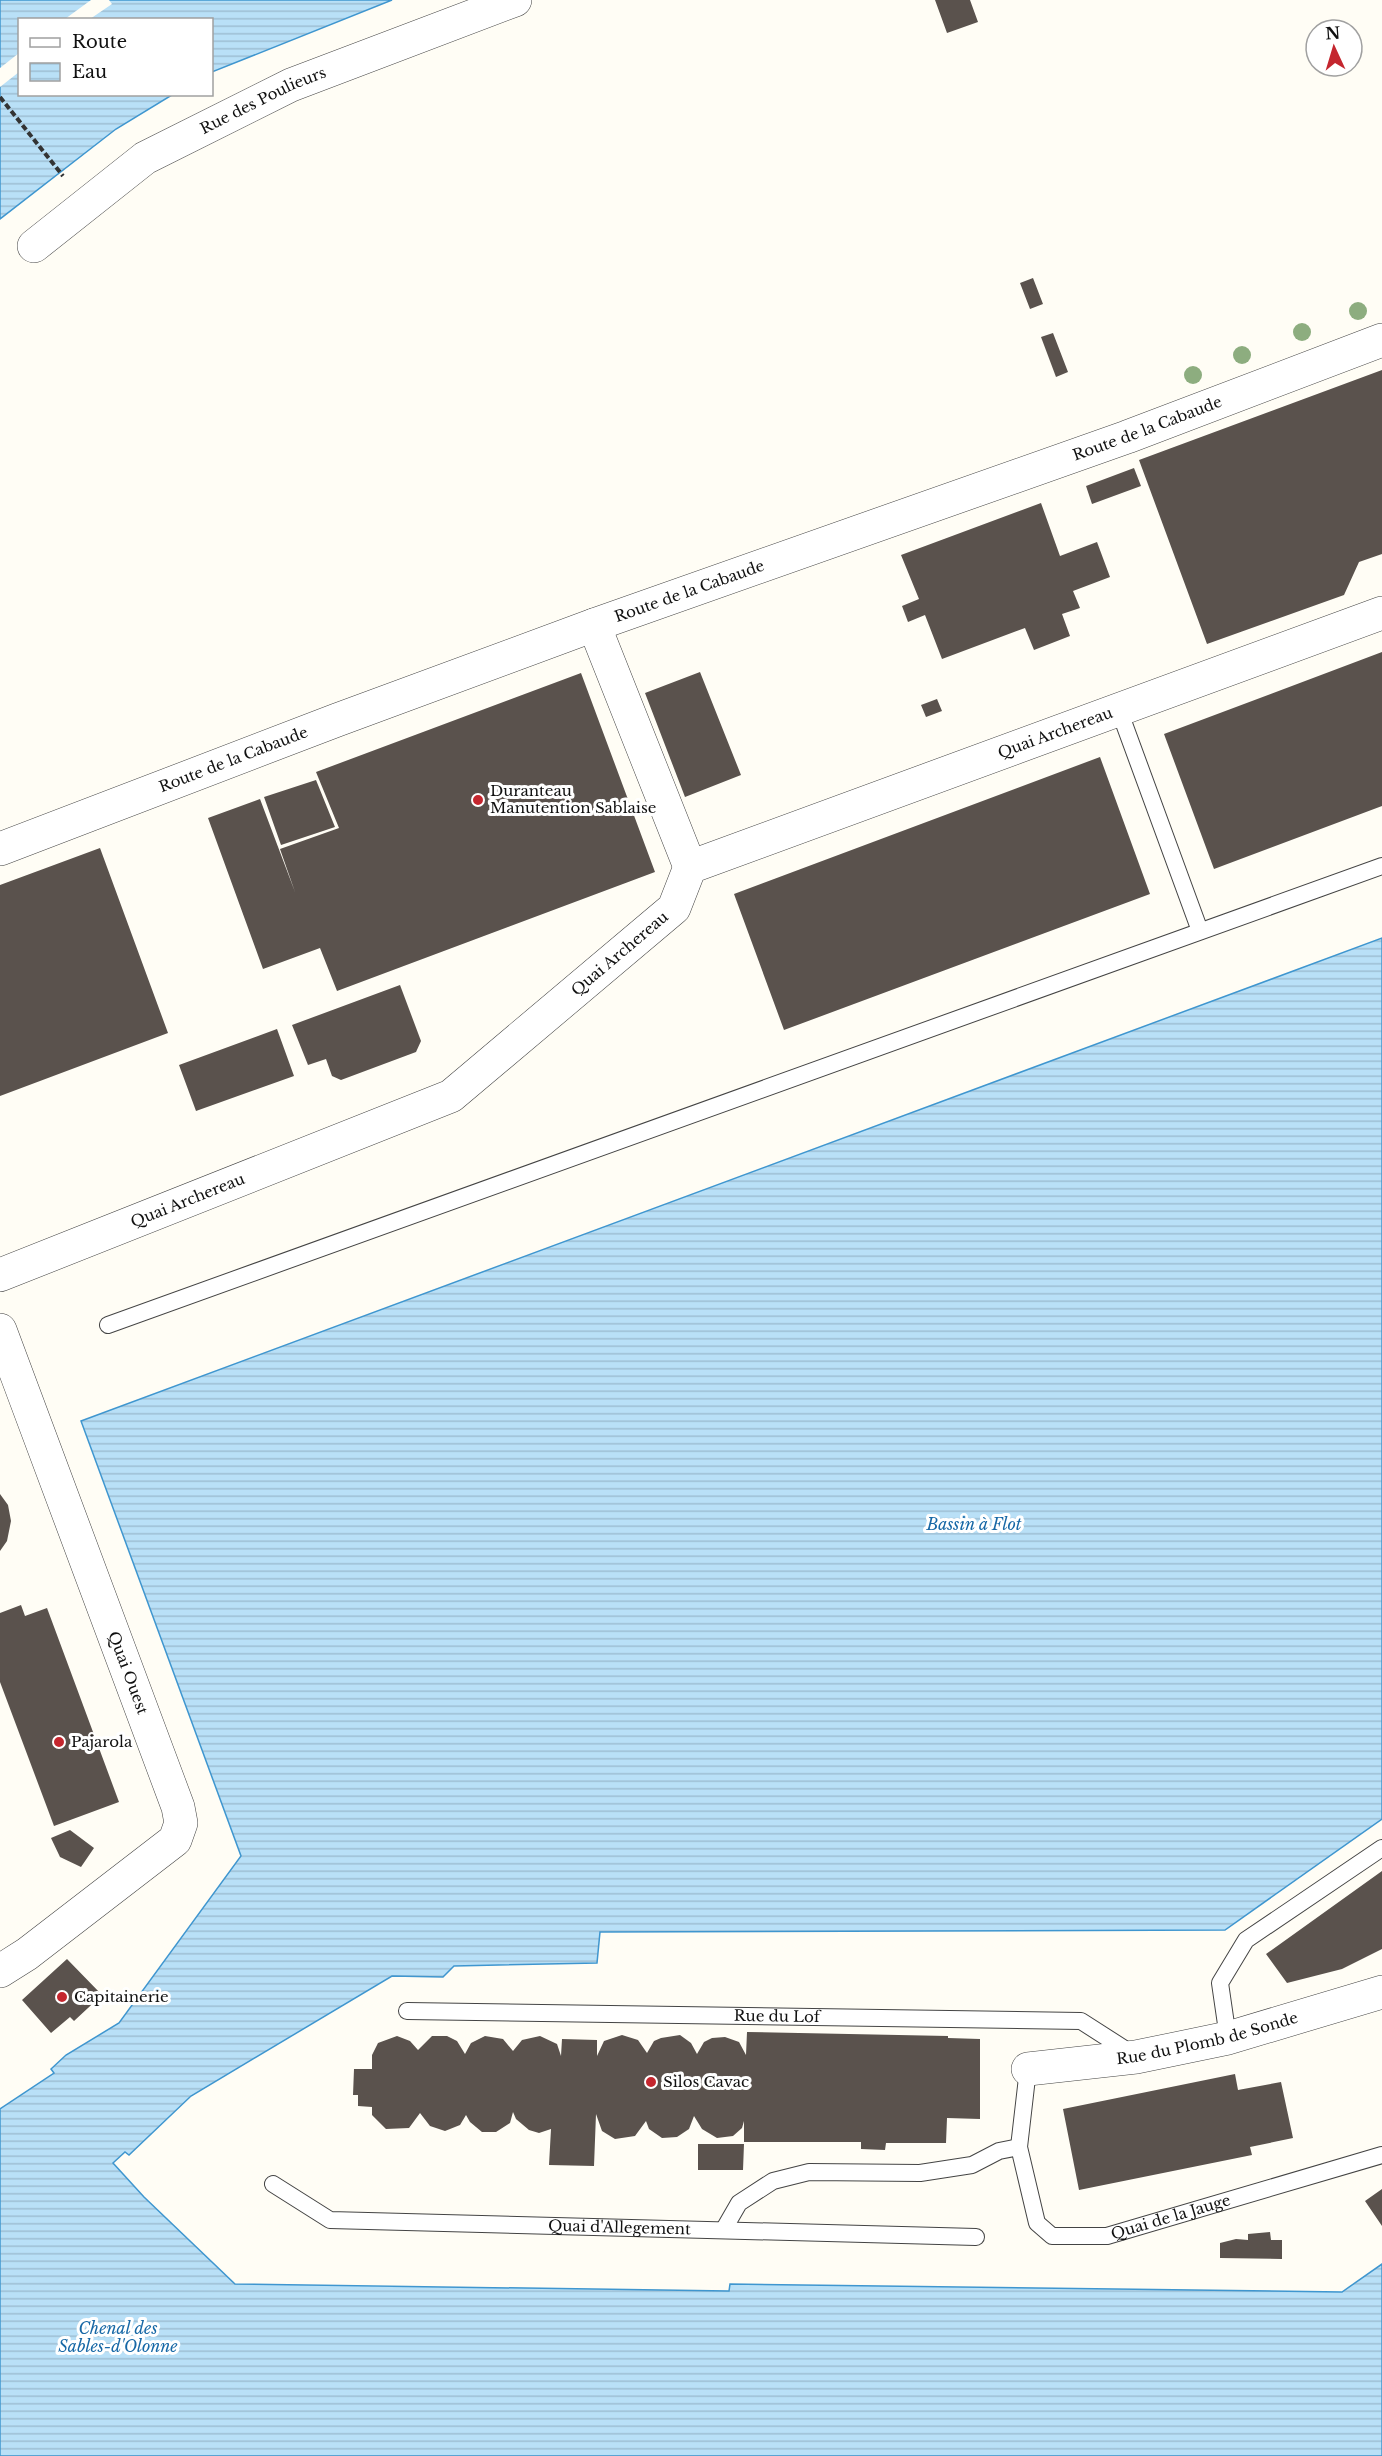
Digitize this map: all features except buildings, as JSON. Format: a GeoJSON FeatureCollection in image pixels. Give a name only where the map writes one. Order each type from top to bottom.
{"type":"FeatureCollection","features":[{"type":"Feature","properties":{"kind":"street","name":"Rue des Poulieurs"},"geometry":{"type":"LineString","coordinates":[[34,246],[145,158],[291,85],[515,0]]}},
{"type":"Feature","properties":{"kind":"street","name":"Route de la Cabaude"},"geometry":{"type":"LineString","coordinates":[[0,849],[594,625],[1127,437],[1382,340]]}},
{"type":"Feature","properties":{"kind":"street","name":"Quai Archereau"},"geometry":{"type":"LineString","coordinates":[[0,1275],[452,1096],[674,908],[690,867],[1382,613]]}},
{"type":"Feature","properties":{"kind":"street"},"geometry":{"type":"LineString","coordinates":[[594,625],[690,867]]}},
{"type":"Feature","properties":{"kind":"street","name":"Quai Ouest"},"geometry":{"type":"LineString","coordinates":[[0,1330],[178,1807],[181,1823],[175,1840],[13,1962]]}},
{"type":"Feature","properties":{"kind":"street","name":"Rue du Plomb de Sonde"},"geometry":{"type":"LineString","coordinates":[[1028,2069],[1136,2057],[1228,2038],[1382,1992]]}},
{"type":"Feature","properties":{"kind":"lane"},"geometry":{"type":"LineString","coordinates":[[1119,710],[1200,931]]}},
{"type":"Feature","properties":{"kind":"lane"},"geometry":{"type":"LineString","coordinates":[[108,1325],[1382,866]]}},
{"type":"Feature","properties":{"kind":"lane"},"geometry":{"type":"LineString","coordinates":[[1228,2038],[1220,1983],[1246,1940],[1382,1848]]}},
{"type":"Feature","properties":{"kind":"lane","name":"Rue du Lof"},"geometry":{"type":"LineString","coordinates":[[406,2011],[1081,2021],[1136,2057]]}},
{"type":"Feature","properties":{"kind":"lane","name":"Quai de la Jauge"},"geometry":{"type":"LineString","coordinates":[[1028,2069],[1019,2147],[1036,2223],[1052,2236],[1107,2236],[1382,2155]]}},
{"type":"Feature","properties":{"kind":"lane"},"geometry":{"type":"LineString","coordinates":[[724,2229],[739,2203],[773,2181],[808,2172],[920,2173],[972,2165],[999,2151],[1019,2147]]}},
{"type":"Feature","properties":{"kind":"lane","name":"Quai d'Allegement"},"geometry":{"type":"LineString","coordinates":[[273,2184],[330,2220],[976,2237]]}},
{"type":"Feature","properties":{"kind":"path"},"geometry":{"type":"LineString","coordinates":[[0,97],[65,179]]}},
{"type":"Feature","properties":{"kind":"water"},"geometry":{"type":"Polygon","coordinates":[[[0,0],[392,0],[213,72],[213,18],[18,18],[18,96],[170,96],[116,129],[0,219],[0,0]]]}},
{"type":"Feature","properties":{"kind":"water","name":"Bassin à Flot"},"geometry":{"type":"Polygon","coordinates":[[[1382,938],[1382,1819],[1225,1930],[600,1932],[597,1963],[454,1966],[443,1977],[392,1976],[191,2096],[129,2155],[125,2152],[113,2163],[144,2197],[235,2284],[729,2291],[730,2284],[1342,2292],[1382,2264],[1382,2456],[0,2456],[0,2109],[54,2073],[51,2069],[66,2055],[119,2023],[241,1856],[81,1421],[1382,938]]]}},
{"type":"Feature","properties":{"kind":"pier"},"geometry":{"type":"Polygon","coordinates":[[[91,0],[109,0],[112,4],[91,18],[66,18],[91,0]]]}},
{"type":"Feature","properties":{"kind":"pier"},"geometry":{"type":"Polygon","coordinates":[[[18,54],[18,73],[0,87],[0,68],[18,54]]]}},
{"type":"Feature","properties":{"kind":"place","name":"Duranteau Manutention Sablaise"},"geometry":{"type":"Point","coordinates":[478,800]}},
{"type":"Feature","properties":{"kind":"place","name":"Pajarola"},"geometry":{"type":"Point","coordinates":[59,1742]}},
{"type":"Feature","properties":{"kind":"place","name":"Capitainerie"},"geometry":{"type":"Point","coordinates":[62,1997]}},
{"type":"Feature","properties":{"kind":"place","name":"Silos Cavac"},"geometry":{"type":"Point","coordinates":[651,2082]}},
{"type":"Feature","properties":{"kind":"water label","name":"Chenal des Sables-d'Olonne"},"geometry":{"type":"Point","coordinates":[118,2337]}}]}
